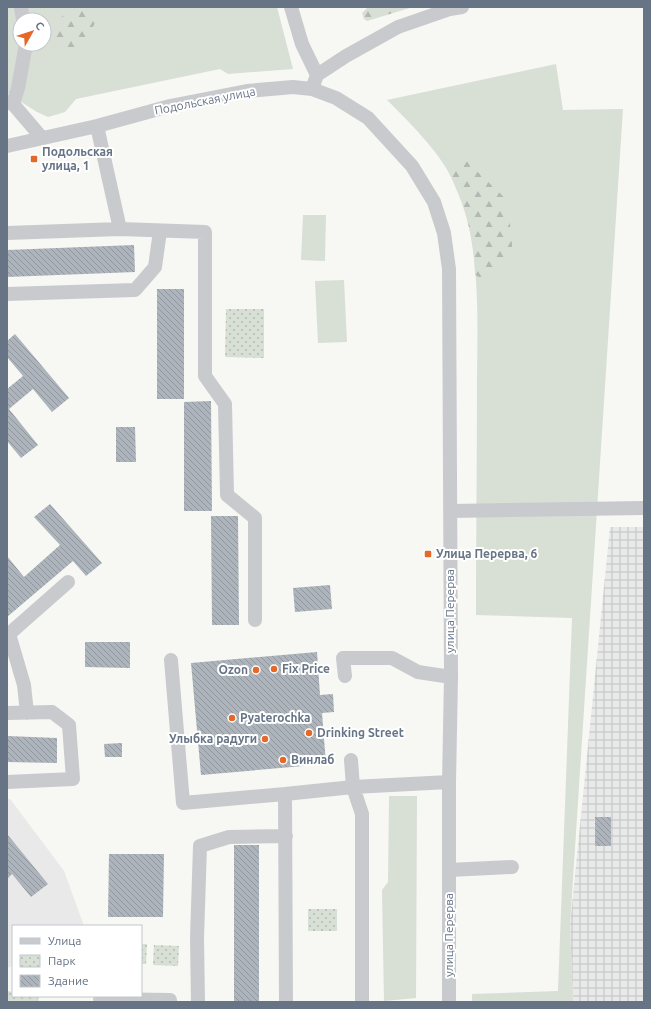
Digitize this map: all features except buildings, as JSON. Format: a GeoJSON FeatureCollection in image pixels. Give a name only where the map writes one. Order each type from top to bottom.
{"type":"FeatureCollection","features":[{"type":"Feature","properties":{"kind":"street"},"geometry":{"type":"LineString","coordinates":[[291,7],[302,44],[317,75]]}},
{"type":"Feature","properties":{"kind":"street"},"geometry":{"type":"LineString","coordinates":[[312,89],[317,75],[346,56],[398,27],[450,9],[462,7]]}},
{"type":"Feature","properties":{"kind":"street"},"geometry":{"type":"LineString","coordinates":[[25,52],[18,88],[10,103],[42,138]]}},
{"type":"Feature","properties":{"kind":"street","name":"Подольская улица"},"geometry":{"type":"LineString","coordinates":[[7,146],[97,126],[170,106],[247,91],[293,87],[312,89],[336,98],[368,118],[390,141]]}},
{"type":"Feature","properties":{"kind":"street"},"geometry":{"type":"LineString","coordinates":[[97,126],[120,229]]}},
{"type":"Feature","properties":{"kind":"street","name":"улица Перерва"},"geometry":{"type":"LineString","coordinates":[[390,141],[412,166],[434,202],[444,232],[449,276],[451,677],[449,782],[449,1002]]}},
{"type":"Feature","properties":{"kind":"street"},"geometry":{"type":"LineString","coordinates":[[7,232],[120,229],[205,232],[205,376],[225,404],[227,495],[255,518],[255,620]]}},
{"type":"Feature","properties":{"kind":"street"},"geometry":{"type":"LineString","coordinates":[[7,294],[134,290],[155,267],[160,231]]}},
{"type":"Feature","properties":{"kind":"street"},"geometry":{"type":"LineString","coordinates":[[450,511],[644,508]]}},
{"type":"Feature","properties":{"kind":"street"},"geometry":{"type":"LineString","coordinates":[[27,713],[24,685],[9,634],[68,582]]}},
{"type":"Feature","properties":{"kind":"street"},"geometry":{"type":"LineString","coordinates":[[344,676],[343,658],[392,658],[418,672],[451,677]]}},
{"type":"Feature","properties":{"kind":"street"},"geometry":{"type":"LineString","coordinates":[[171,660],[183,803],[353,787],[449,782]]}},
{"type":"Feature","properties":{"kind":"street"},"geometry":{"type":"LineString","coordinates":[[7,713],[52,712],[69,725],[73,779],[7,782]]}},
{"type":"Feature","properties":{"kind":"street"},"geometry":{"type":"LineString","coordinates":[[351,760],[353,787],[362,814],[362,1002]]}},
{"type":"Feature","properties":{"kind":"street"},"geometry":{"type":"LineString","coordinates":[[285,794],[286,1002]]}},
{"type":"Feature","properties":{"kind":"street"},"geometry":{"type":"LineString","coordinates":[[198,1002],[197,938],[200,846],[229,837],[286,836]]}},
{"type":"Feature","properties":{"kind":"street"},"geometry":{"type":"LineString","coordinates":[[449,870],[512,867]]}},
{"type":"Feature","properties":{"kind":"street"},"geometry":{"type":"LineString","coordinates":[[100,999],[170,1000],[170,1002]]}},
{"type":"Feature","properties":{"kind":"shaded area"},"geometry":{"type":"Polygon","coordinates":[[[610,527],[644,527],[644,1002],[573,1002],[570,925],[610,527]]]}},
{"type":"Feature","properties":{"kind":"shaded area"},"geometry":{"type":"Polygon","coordinates":[[[7,799],[10,799],[64,871],[84,925],[12,925],[12,966],[7,968],[7,799]]]}},
{"type":"Feature","properties":{"kind":"green space"},"geometry":{"type":"Polygon","coordinates":[[[7,7],[277,7],[293,69],[228,74],[220,69],[76,99],[65,112],[48,117],[37,112],[7,93],[7,7]]]}},
{"type":"Feature","properties":{"kind":"green space"},"geometry":{"type":"Polygon","coordinates":[[[47,7],[104,7],[79,52],[52,41],[64,12],[47,7]]]}},
{"type":"Feature","properties":{"kind":"green space"},"geometry":{"type":"Polygon","coordinates":[[[368,7],[413,7],[367,21],[364,19],[362,13],[368,7]]]}},
{"type":"Feature","properties":{"kind":"green space"},"geometry":{"type":"Polygon","coordinates":[[[556,64],[563,110],[623,109],[570,925],[573,1002],[472,1002],[472,994],[558,991],[572,618],[476,615],[477,290],[472,240],[459,193],[446,167],[428,143],[387,100],[556,64]]]}},
{"type":"Feature","properties":{"kind":"green space"},"geometry":{"type":"Polygon","coordinates":[[[461,156],[505,198],[512,235],[512,259],[483,279],[475,275],[473,247],[464,208],[447,169],[461,156]]]}},
{"type":"Feature","properties":{"kind":"green space"},"geometry":{"type":"Polygon","coordinates":[[[303,215],[326,215],[325,261],[301,260],[303,215]]]}},
{"type":"Feature","properties":{"kind":"green space"},"geometry":{"type":"Polygon","coordinates":[[[344,280],[347,342],[318,343],[315,281],[344,280]]]}},
{"type":"Feature","properties":{"kind":"green space"},"geometry":{"type":"Polygon","coordinates":[[[226,309],[264,309],[264,358],[225,357],[226,309]]]}},
{"type":"Feature","properties":{"kind":"green space"},"geometry":{"type":"Polygon","coordinates":[[[389,796],[417,796],[416,998],[384,1001],[382,890],[388,882],[389,796]]]}},
{"type":"Feature","properties":{"kind":"green space"},"geometry":{"type":"Polygon","coordinates":[[[308,909],[337,909],[337,931],[308,931],[308,909]]]}},
{"type":"Feature","properties":{"kind":"green space"},"geometry":{"type":"Polygon","coordinates":[[[142,944],[147,944],[146,964],[142,964],[142,944]]]}},
{"type":"Feature","properties":{"kind":"green space"},"geometry":{"type":"Polygon","coordinates":[[[154,945],[179,946],[178,966],[153,965],[154,945]]]}},
{"type":"Feature","properties":{"kind":"green space"},"geometry":{"type":"Polygon","coordinates":[[[7,991],[12,992],[12,997],[38,997],[39,1002],[7,1002],[7,991]]]}},
{"type":"Feature","properties":{"kind":"place","name":"Подольская улица, 1"},"geometry":{"type":"Point","coordinates":[34,159]}},
{"type":"Feature","properties":{"kind":"place","name":"Улица Перерва, 6"},"geometry":{"type":"Point","coordinates":[428,554]}},
{"type":"Feature","properties":{"kind":"place","name":"Fix Price"},"geometry":{"type":"Point","coordinates":[274,669]}},
{"type":"Feature","properties":{"kind":"place","name":"Ozon"},"geometry":{"type":"Point","coordinates":[256,670]}},
{"type":"Feature","properties":{"kind":"place","name":"Pyaterochka"},"geometry":{"type":"Point","coordinates":[232,718]}},
{"type":"Feature","properties":{"kind":"place","name":"Drinking Street"},"geometry":{"type":"Point","coordinates":[309,733]}},
{"type":"Feature","properties":{"kind":"place","name":"Улыбка радуги"},"geometry":{"type":"Point","coordinates":[265,739]}},
{"type":"Feature","properties":{"kind":"place","name":"Винлаб"},"geometry":{"type":"Point","coordinates":[283,760]}}]}
